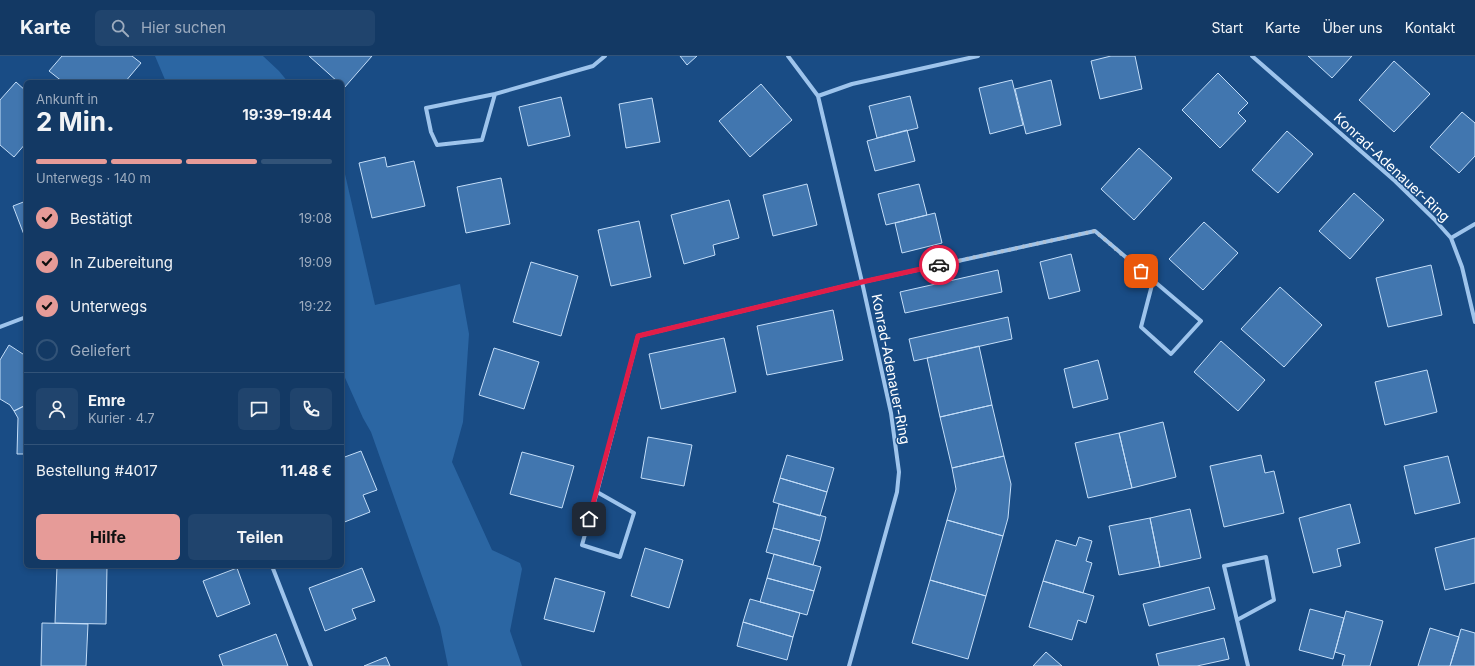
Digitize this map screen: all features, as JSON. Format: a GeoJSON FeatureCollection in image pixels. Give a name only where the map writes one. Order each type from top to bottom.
{"type":"FeatureCollection","features":[{"type":"Feature","properties":{"kind":"street"},"geometry":{"type":"LineString","coordinates":[[495,94],[482,140],[438,145],[431,132],[426,108],[495,94],[593,66],[605,56]]}},
{"type":"Feature","properties":{"kind":"street"},"geometry":{"type":"LineString","coordinates":[[788,56],[818,96],[852,84],[978,56]]}},
{"type":"Feature","properties":{"kind":"street","name":"Konrad-Adenauer-Ring"},"geometry":{"type":"LineString","coordinates":[[1252,56],[1395,181],[1451,238],[1462,267],[1475,322]]}},
{"type":"Feature","properties":{"kind":"street","name":"Konrad-Adenauer-Ring"},"geometry":{"type":"LineString","coordinates":[[818,96],[891,413],[899,472],[897,492],[850,666]]}},
{"type":"Feature","properties":{"kind":"street"},"geometry":{"type":"LineString","coordinates":[[1451,238],[1475,224]]}},
{"type":"Feature","properties":{"kind":"street"},"geometry":{"type":"LineString","coordinates":[[597,492],[634,513],[620,557],[582,545],[638,336],[862,282],[1095,231],[1201,321],[1172,354],[1141,328],[1153,281]]}},
{"type":"Feature","properties":{"kind":"street"},"geometry":{"type":"LineString","coordinates":[[0,327],[24,318]]}},
{"type":"Feature","properties":{"kind":"street"},"geometry":{"type":"LineString","coordinates":[[1237,620],[1274,600],[1266,557],[1224,566],[1248,666]]}},
{"type":"Feature","properties":{"kind":"street"},"geometry":{"type":"LineString","coordinates":[[273,568],[311,666]]}},
{"type":"Feature","properties":{"kind":"shaded area"},"geometry":{"type":"Polygon","coordinates":[[[155,56],[263,56],[286,80],[165,80],[155,56]]]}},
{"type":"Feature","properties":{"kind":"shaded area"},"geometry":{"type":"Polygon","coordinates":[[[344,170],[375,305],[460,284],[469,334],[463,422],[452,462],[492,550],[520,563],[522,569],[510,631],[522,666],[448,666],[440,627],[371,432],[344,375],[344,170]]]}},
{"type":"Feature","properties":{"kind":"building"},"geometry":{"type":"Polygon","coordinates":[[[62,56],[132,56],[141,63],[127,80],[60,80],[49,71],[62,56]]]}},
{"type":"Feature","properties":{"kind":"building"},"geometry":{"type":"Polygon","coordinates":[[[309,56],[372,56],[344,88],[344,80],[336,80],[309,56]]]}},
{"type":"Feature","properties":{"kind":"building"},"geometry":{"type":"Polygon","coordinates":[[[680,56],[697,56],[687,65],[680,56]]]}},
{"type":"Feature","properties":{"kind":"building"},"geometry":{"type":"Polygon","coordinates":[[[1111,56],[1135,56],[1142,89],[1100,99],[1091,61],[1111,56]]]}},
{"type":"Feature","properties":{"kind":"building"},"geometry":{"type":"Polygon","coordinates":[[[1308,56],[1352,56],[1332,78],[1308,56]]]}},
{"type":"Feature","properties":{"kind":"building"},"geometry":{"type":"Polygon","coordinates":[[[1394,61],[1430,94],[1394,132],[1359,100],[1394,61]]]}},
{"type":"Feature","properties":{"kind":"building"},"geometry":{"type":"Polygon","coordinates":[[[1218,73],[1248,103],[1238,113],[1246,121],[1220,148],[1182,110],[1218,73]]]}},
{"type":"Feature","properties":{"kind":"building"},"geometry":{"type":"Polygon","coordinates":[[[1012,80],[1023,125],[990,134],[979,88],[1012,80]]]}},
{"type":"Feature","properties":{"kind":"building"},"geometry":{"type":"Polygon","coordinates":[[[1051,80],[1061,125],[1026,134],[1015,89],[1051,80]]]}},
{"type":"Feature","properties":{"kind":"building"},"geometry":{"type":"Polygon","coordinates":[[[16,82],[24,89],[24,145],[14,157],[0,145],[0,100],[16,82]]]}},
{"type":"Feature","properties":{"kind":"building"},"geometry":{"type":"Polygon","coordinates":[[[761,84],[792,120],[750,157],[719,121],[761,84]]]}},
{"type":"Feature","properties":{"kind":"building"},"geometry":{"type":"Polygon","coordinates":[[[910,96],[918,128],[877,138],[869,106],[910,96]]]}},
{"type":"Feature","properties":{"kind":"building"},"geometry":{"type":"Polygon","coordinates":[[[561,97],[570,136],[528,146],[519,107],[561,97]]]}},
{"type":"Feature","properties":{"kind":"building"},"geometry":{"type":"Polygon","coordinates":[[[652,98],[660,142],[626,148],[619,104],[652,98]]]}},
{"type":"Feature","properties":{"kind":"building"},"geometry":{"type":"Polygon","coordinates":[[[1462,112],[1475,123],[1475,156],[1459,173],[1430,147],[1462,112]]]}},
{"type":"Feature","properties":{"kind":"building"},"geometry":{"type":"Polygon","coordinates":[[[907,130],[915,161],[875,171],[867,141],[907,130]]]}},
{"type":"Feature","properties":{"kind":"building"},"geometry":{"type":"Polygon","coordinates":[[[1287,131],[1313,154],[1278,193],[1252,170],[1287,131]]]}},
{"type":"Feature","properties":{"kind":"building"},"geometry":{"type":"Polygon","coordinates":[[[1139,148],[1172,178],[1134,220],[1101,189],[1139,148]]]}},
{"type":"Feature","properties":{"kind":"building"},"geometry":{"type":"Polygon","coordinates":[[[385,157],[387,167],[414,161],[425,206],[372,218],[359,163],[385,157]]]}},
{"type":"Feature","properties":{"kind":"building"},"geometry":{"type":"Polygon","coordinates":[[[501,178],[510,224],[466,233],[457,187],[501,178]]]}},
{"type":"Feature","properties":{"kind":"building"},"geometry":{"type":"Polygon","coordinates":[[[807,184],[817,225],[773,236],[763,195],[807,184]]]}},
{"type":"Feature","properties":{"kind":"building"},"geometry":{"type":"Polygon","coordinates":[[[919,184],[927,215],[886,225],[878,194],[919,184]]]}},
{"type":"Feature","properties":{"kind":"building"},"geometry":{"type":"Polygon","coordinates":[[[1354,193],[1384,220],[1350,259],[1319,231],[1354,193]]]}},
{"type":"Feature","properties":{"kind":"building"},"geometry":{"type":"Polygon","coordinates":[[[729,200],[739,238],[713,245],[715,255],[684,264],[671,215],[729,200]]]}},
{"type":"Feature","properties":{"kind":"building"},"geometry":{"type":"Polygon","coordinates":[[[24,202],[24,235],[13,206],[24,202]]]}},
{"type":"Feature","properties":{"kind":"building"},"geometry":{"type":"Polygon","coordinates":[[[935,213],[942,243],[902,253],[895,223],[935,213]]]}},
{"type":"Feature","properties":{"kind":"building"},"geometry":{"type":"Polygon","coordinates":[[[639,221],[651,277],[611,286],[598,230],[639,221]]]}},
{"type":"Feature","properties":{"kind":"building"},"geometry":{"type":"Polygon","coordinates":[[[1204,222],[1238,253],[1203,290],[1169,259],[1204,222]]]}},
{"type":"Feature","properties":{"kind":"building"},"geometry":{"type":"Polygon","coordinates":[[[1071,254],[1080,291],[1049,299],[1040,262],[1071,254]]]}},
{"type":"Feature","properties":{"kind":"building"},"geometry":{"type":"Polygon","coordinates":[[[531,262],[578,276],[561,336],[513,322],[531,262]]]}},
{"type":"Feature","properties":{"kind":"building"},"geometry":{"type":"Polygon","coordinates":[[[1431,265],[1442,315],[1388,327],[1376,278],[1431,265]]]}},
{"type":"Feature","properties":{"kind":"building"},"geometry":{"type":"Polygon","coordinates":[[[998,270],[1002,292],[905,313],[900,292],[998,270]]]}},
{"type":"Feature","properties":{"kind":"building"},"geometry":{"type":"Polygon","coordinates":[[[1280,287],[1322,325],[1284,367],[1241,329],[1280,287]]]}},
{"type":"Feature","properties":{"kind":"building"},"geometry":{"type":"Polygon","coordinates":[[[833,310],[843,360],[767,375],[757,326],[833,310]]]}},
{"type":"Feature","properties":{"kind":"building"},"geometry":{"type":"Polygon","coordinates":[[[1008,317],[1012,339],[914,361],[909,339],[1008,317]]]}},
{"type":"Feature","properties":{"kind":"building"},"geometry":{"type":"Polygon","coordinates":[[[724,338],[736,392],[661,409],[649,354],[724,338]]]}},
{"type":"Feature","properties":{"kind":"building"},"geometry":{"type":"Polygon","coordinates":[[[1221,341],[1265,380],[1238,411],[1194,372],[1221,341]]]}},
{"type":"Feature","properties":{"kind":"building"},"geometry":{"type":"Polygon","coordinates":[[[9,345],[24,355],[24,406],[14,411],[10,405],[0,399],[0,360],[9,345]]]}},
{"type":"Feature","properties":{"kind":"building"},"geometry":{"type":"Polygon","coordinates":[[[979,346],[992,405],[940,417],[927,358],[979,346]]]}},
{"type":"Feature","properties":{"kind":"building"},"geometry":{"type":"Polygon","coordinates":[[[494,348],[539,362],[524,409],[479,395],[494,348]]]}},
{"type":"Feature","properties":{"kind":"building"},"geometry":{"type":"Polygon","coordinates":[[[1098,360],[1108,399],[1073,408],[1064,369],[1098,360]]]}},
{"type":"Feature","properties":{"kind":"building"},"geometry":{"type":"Polygon","coordinates":[[[1427,370],[1437,412],[1385,425],[1375,382],[1427,370]]]}},
{"type":"Feature","properties":{"kind":"building"},"geometry":{"type":"Polygon","coordinates":[[[992,405],[1004,456],[952,468],[940,417],[992,405]]]}},
{"type":"Feature","properties":{"kind":"building"},"geometry":{"type":"Polygon","coordinates":[[[24,406],[24,454],[17,454],[18,418],[14,411],[24,406]]]}},
{"type":"Feature","properties":{"kind":"building"},"geometry":{"type":"Polygon","coordinates":[[[1163,422],[1176,477],[1132,488],[1119,433],[1163,422]]]}},
{"type":"Feature","properties":{"kind":"building"},"geometry":{"type":"Polygon","coordinates":[[[1119,433],[1132,488],[1088,498],[1075,443],[1119,433]]]}},
{"type":"Feature","properties":{"kind":"building"},"geometry":{"type":"Polygon","coordinates":[[[648,437],[692,445],[684,486],[641,478],[648,437]]]}},
{"type":"Feature","properties":{"kind":"building"},"geometry":{"type":"Polygon","coordinates":[[[361,451],[377,490],[363,495],[370,512],[344,522],[344,457],[361,451]]]}},
{"type":"Feature","properties":{"kind":"building"},"geometry":{"type":"Polygon","coordinates":[[[522,452],[574,466],[562,508],[510,494],[522,452]]]}},
{"type":"Feature","properties":{"kind":"building"},"geometry":{"type":"Polygon","coordinates":[[[787,455],[834,468],[827,492],[780,478],[787,455]]]}},
{"type":"Feature","properties":{"kind":"building"},"geometry":{"type":"Polygon","coordinates":[[[1261,455],[1265,473],[1274,471],[1284,513],[1224,527],[1210,466],[1261,455]]]}},
{"type":"Feature","properties":{"kind":"building"},"geometry":{"type":"Polygon","coordinates":[[[1004,456],[1011,484],[1008,518],[1003,536],[947,520],[956,489],[952,468],[1004,456]]]}},
{"type":"Feature","properties":{"kind":"building"},"geometry":{"type":"Polygon","coordinates":[[[1448,456],[1460,503],[1415,514],[1404,466],[1448,456]]]}},
{"type":"Feature","properties":{"kind":"building"},"geometry":{"type":"Polygon","coordinates":[[[780,478],[827,492],[820,516],[773,502],[780,478]]]}},
{"type":"Feature","properties":{"kind":"building"},"geometry":{"type":"Polygon","coordinates":[[[779,504],[826,517],[820,541],[773,528],[779,504]]]}},
{"type":"Feature","properties":{"kind":"building"},"geometry":{"type":"Polygon","coordinates":[[[1350,504],[1360,543],[1337,549],[1341,566],[1313,573],[1299,518],[1350,504]]]}},
{"type":"Feature","properties":{"kind":"building"},"geometry":{"type":"Polygon","coordinates":[[[1190,509],[1201,558],[1160,567],[1150,518],[1190,509]]]}},
{"type":"Feature","properties":{"kind":"building"},"geometry":{"type":"Polygon","coordinates":[[[1150,518],[1160,567],[1119,575],[1109,526],[1150,518]]]}},
{"type":"Feature","properties":{"kind":"building"},"geometry":{"type":"Polygon","coordinates":[[[947,520],[1003,536],[986,596],[930,580],[947,520]]]}},
{"type":"Feature","properties":{"kind":"building"},"geometry":{"type":"Polygon","coordinates":[[[773,528],[820,541],[813,565],[766,552],[773,528]]]}},
{"type":"Feature","properties":{"kind":"building"},"geometry":{"type":"Polygon","coordinates":[[[1079,537],[1092,541],[1086,561],[1092,563],[1083,593],[1043,581],[1056,540],[1076,546],[1079,537]]]}},
{"type":"Feature","properties":{"kind":"building"},"geometry":{"type":"Polygon","coordinates":[[[1475,538],[1475,583],[1445,590],[1435,548],[1475,538]]]}},
{"type":"Feature","properties":{"kind":"building"},"geometry":{"type":"Polygon","coordinates":[[[645,548],[683,560],[669,608],[631,596],[645,548]]]}},
{"type":"Feature","properties":{"kind":"building"},"geometry":{"type":"Polygon","coordinates":[[[774,554],[821,567],[814,591],[767,578],[774,554]]]}},
{"type":"Feature","properties":{"kind":"building"},"geometry":{"type":"Polygon","coordinates":[[[57,568],[107,568],[106,624],[55,623],[57,568]]]}},
{"type":"Feature","properties":{"kind":"building"},"geometry":{"type":"Polygon","coordinates":[[[237,568],[250,604],[217,617],[203,581],[237,568]]]}},
{"type":"Feature","properties":{"kind":"building"},"geometry":{"type":"Polygon","coordinates":[[[362,568],[375,601],[352,609],[356,619],[325,631],[309,588],[362,568]]]}},
{"type":"Feature","properties":{"kind":"building"},"geometry":{"type":"Polygon","coordinates":[[[555,578],[605,592],[594,632],[544,619],[555,578]]]}},
{"type":"Feature","properties":{"kind":"building"},"geometry":{"type":"Polygon","coordinates":[[[767,578],[814,591],[807,615],[760,602],[767,578]]]}},
{"type":"Feature","properties":{"kind":"building"},"geometry":{"type":"Polygon","coordinates":[[[930,580],[986,596],[968,659],[912,643],[930,580]]]}},
{"type":"Feature","properties":{"kind":"building"},"geometry":{"type":"Polygon","coordinates":[[[1043,581],[1094,596],[1086,623],[1078,620],[1072,640],[1029,627],[1043,581]]]}},
{"type":"Feature","properties":{"kind":"building"},"geometry":{"type":"Polygon","coordinates":[[[1209,587],[1215,609],[1149,626],[1143,604],[1209,587]]]}},
{"type":"Feature","properties":{"kind":"building"},"geometry":{"type":"Polygon","coordinates":[[[750,599],[800,613],[793,637],[743,622],[750,599]]]}},
{"type":"Feature","properties":{"kind":"building"},"geometry":{"type":"Polygon","coordinates":[[[1310,609],[1344,618],[1333,659],[1299,650],[1310,609]]]}},
{"type":"Feature","properties":{"kind":"building"},"geometry":{"type":"Polygon","coordinates":[[[1346,611],[1383,621],[1370,666],[1342,666],[1345,655],[1335,652],[1346,611]]]}},
{"type":"Feature","properties":{"kind":"building"},"geometry":{"type":"Polygon","coordinates":[[[743,622],[793,637],[787,660],[737,646],[743,622]]]}},
{"type":"Feature","properties":{"kind":"building"},"geometry":{"type":"Polygon","coordinates":[[[42,623],[88,624],[86,666],[41,666],[42,623]]]}},
{"type":"Feature","properties":{"kind":"building"},"geometry":{"type":"Polygon","coordinates":[[[1430,628],[1459,637],[1450,666],[1418,666],[1430,628]]]}},
{"type":"Feature","properties":{"kind":"building"},"geometry":{"type":"Polygon","coordinates":[[[1461,629],[1475,633],[1475,666],[1450,666],[1461,629]]]}},
{"type":"Feature","properties":{"kind":"building"},"geometry":{"type":"Polygon","coordinates":[[[276,634],[288,666],[223,666],[219,655],[276,634]]]}},
{"type":"Feature","properties":{"kind":"building"},"geometry":{"type":"Polygon","coordinates":[[[1224,638],[1229,659],[1197,666],[1159,666],[1156,654],[1224,638]]]}},
{"type":"Feature","properties":{"kind":"building"},"geometry":{"type":"Polygon","coordinates":[[[1046,652],[1062,666],[1033,666],[1046,652]]]}},
{"type":"Feature","properties":{"kind":"building"},"geometry":{"type":"Polygon","coordinates":[[[386,657],[390,666],[364,666],[386,657]]]}},
{"type":"Feature","properties":{"kind":"way so far"},"geometry":{"type":"LineString","coordinates":[[939,265],[1095,231],[1141,271]]}},
{"type":"Feature","properties":{"kind":"route"},"geometry":{"type":"LineString","coordinates":[[589,519],[638,336],[939,265]]}}]}
